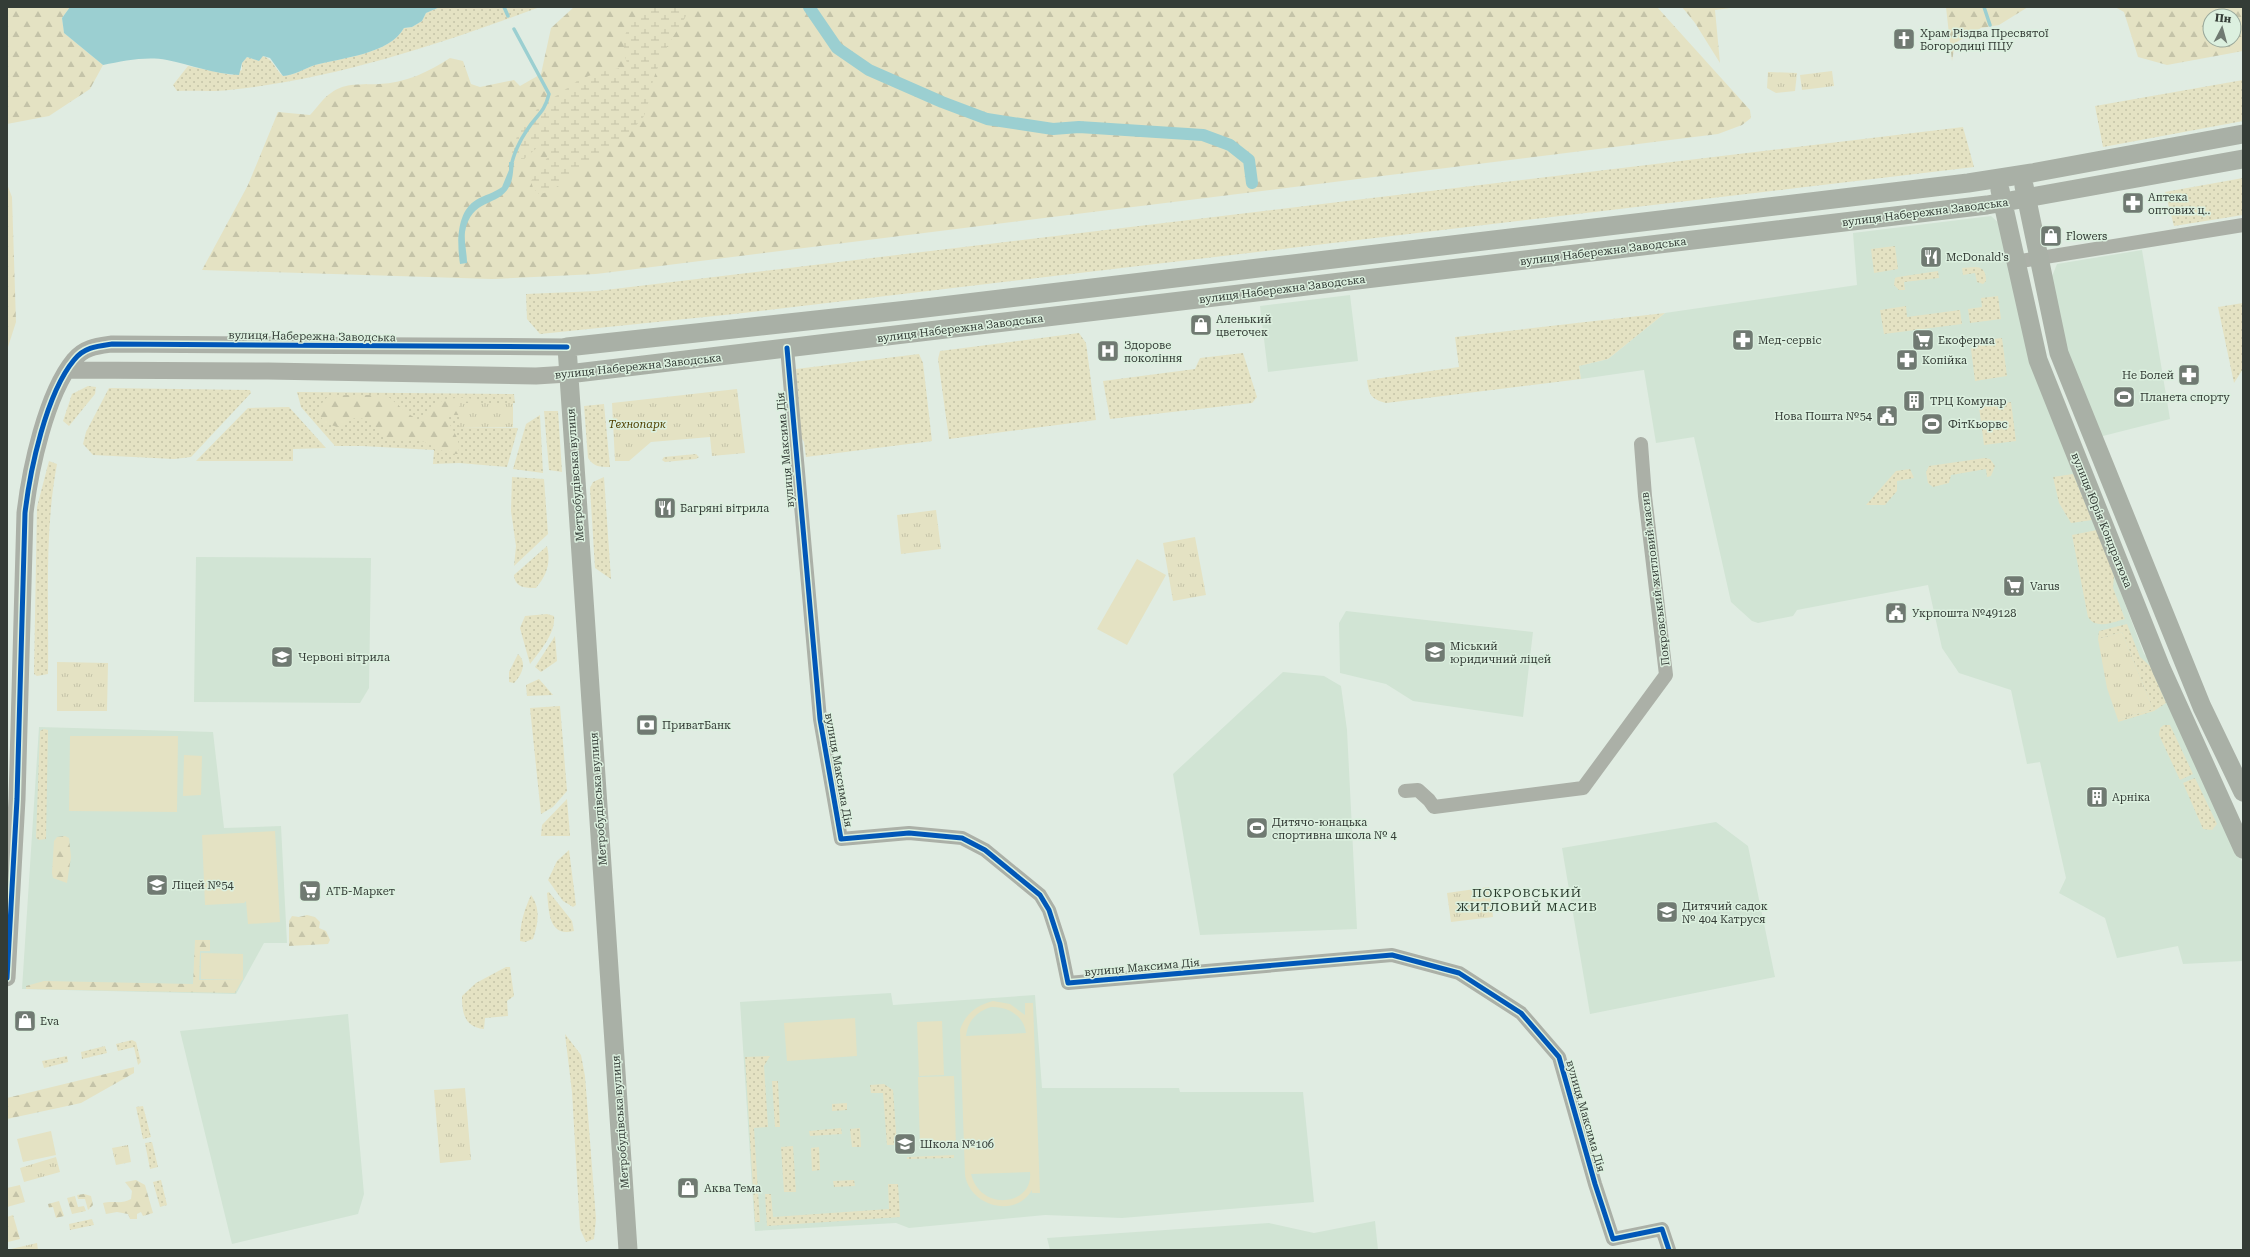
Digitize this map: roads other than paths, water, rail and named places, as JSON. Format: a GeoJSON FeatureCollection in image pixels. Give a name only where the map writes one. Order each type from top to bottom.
{"type":"FeatureCollection","features":[{"type":"Feature","properties":{"kind":"main road","name":"вулиця Набережна Заводська"},"geometry":{"type":"LineString","coordinates":[[567,347],[917,309],[1998,179],[2243,134]]}},
{"type":"Feature","properties":{"kind":"main road","name":"вулиця Набережна Заводська"},"geometry":{"type":"LineString","coordinates":[[568,374],[1385,278],[2003,202],[2243,159]]}},
{"type":"Feature","properties":{"kind":"main road","name":"вулиця Юрія Кондратюка"},"geometry":{"type":"LineString","coordinates":[[2022,175],[2059,353],[2202,707],[2243,792]]}},
{"type":"Feature","properties":{"kind":"main road","name":"вулиця Юрія Кондратюка"},"geometry":{"type":"LineString","coordinates":[[1998,179],[2015,262],[2038,360],[2113,544],[2161,668],[2243,849]]}},
{"type":"Feature","properties":{"kind":"main road"},"geometry":{"type":"LineString","coordinates":[[1382,252],[1385,278]]}},
{"type":"Feature","properties":{"kind":"main road","name":"Метробудівська вулиця"},"geometry":{"type":"LineString","coordinates":[[567,347],[628,1250]]}},
{"type":"Feature","properties":{"kind":"main road"},"geometry":{"type":"LineString","coordinates":[[2113,544],[2134,537]]}},
{"type":"Feature","properties":{"kind":"main road"},"geometry":{"type":"LineString","coordinates":[[2205,764],[2225,755]]}},
{"type":"Feature","properties":{"kind":"street"},"geometry":{"type":"LineString","coordinates":[[2015,262],[2243,224]]}},
{"type":"Feature","properties":{"kind":"street","name":"вулиця Набережна Заводська"},"geometry":{"type":"LineString","coordinates":[[567,347],[112,344],[90,348],[74,359],[68,370],[268,370],[536,376],[568,374]]}},
{"type":"Feature","properties":{"kind":"street","name":"вулиця Максима Дія"},"geometry":{"type":"LineString","coordinates":[[787,348],[820,719],[841,839],[909,833],[962,838],[985,850],[1040,895],[1049,910],[1060,944],[1068,983],[1392,955],[1460,973],[1521,1013],[1559,1057],[1595,1184],[1613,1239],[1662,1229],[1669,1250]]}},
{"type":"Feature","properties":{"kind":"street"},"geometry":{"type":"LineString","coordinates":[[7,978],[14,886],[27,498],[29,483],[46,422],[55,397],[68,370]]}},
{"type":"Feature","properties":{"kind":"street","name":"Покровський житловий масив"},"geometry":{"type":"LineString","coordinates":[[1405,791],[1418,790],[1434,807],[1582,788],[1666,674],[1645,496],[1641,444]]}},
{"type":"Feature","properties":{"kind":"water"},"geometry":{"type":"Polygon","coordinates":[[[70,7],[440,7],[426,13],[422,21],[412,27],[404,28],[397,37],[388,44],[377,49],[364,54],[315,65],[283,76],[270,58],[263,56],[259,61],[247,57],[242,63],[239,75],[212,71],[159,59],[135,60],[103,65],[64,33],[62,18],[70,7]]]}},
{"type":"Feature","properties":{"kind":"water"},"geometry":{"type":"Polygon","coordinates":[[[509,162],[514,163],[512,179],[509,187],[498,198],[479,208],[473,213],[468,221],[465,232],[467,263],[460,264],[458,238],[461,220],[469,205],[502,187],[509,170],[509,162]]]}},
{"type":"Feature","properties":{"kind":"waterway"},"geometry":{"type":"LineString","coordinates":[[504,7],[508,16]]}},
{"type":"Feature","properties":{"kind":"waterway"},"geometry":{"type":"LineString","coordinates":[[809,7],[837,48],[869,70],[942,102],[987,119],[1053,129],[1079,127],[1203,135],[1230,145],[1249,160],[1252,183]]}},
{"type":"Feature","properties":{"kind":"waterway"},"geometry":{"type":"LineString","coordinates":[[1984,7],[1990,25]]}},
{"type":"Feature","properties":{"kind":"waterway"},"geometry":{"type":"LineString","coordinates":[[511,167],[519,143],[545,106],[549,94],[514,29]]}},
{"type":"Feature","properties":{"kind":"place","name":"Храм Різдва Пресвятої Богородиці ПЦУ"},"geometry":{"type":"Point","coordinates":[1904,39]}},
{"type":"Feature","properties":{"kind":"place","name":"Аптека оптових ц‥"},"geometry":{"type":"Point","coordinates":[2133,203]}},
{"type":"Feature","properties":{"kind":"place","name":"Flowers"},"geometry":{"type":"Point","coordinates":[2051,236]}},
{"type":"Feature","properties":{"kind":"place","name":"McDonald's"},"geometry":{"type":"Point","coordinates":[1931,257]}},
{"type":"Feature","properties":{"kind":"place","name":"Аленький цветочек"},"geometry":{"type":"Point","coordinates":[1201,325]}},
{"type":"Feature","properties":{"kind":"place","name":"Мед-сервіс"},"geometry":{"type":"Point","coordinates":[1743,340]}},
{"type":"Feature","properties":{"kind":"place","name":"Екоферма"},"geometry":{"type":"Point","coordinates":[1923,340]}},
{"type":"Feature","properties":{"kind":"place","name":"Здорове покоління"},"geometry":{"type":"Point","coordinates":[1108,351]}},
{"type":"Feature","properties":{"kind":"place","name":"Копійка"},"geometry":{"type":"Point","coordinates":[1907,360]}},
{"type":"Feature","properties":{"kind":"place","name":"Не Болей"},"geometry":{"type":"Point","coordinates":[2189,375]}},
{"type":"Feature","properties":{"kind":"place","name":"Планета спорту"},"geometry":{"type":"Point","coordinates":[2124,397]}},
{"type":"Feature","properties":{"kind":"place","name":"ТРЦ Комунар"},"geometry":{"type":"Point","coordinates":[1914,401]}},
{"type":"Feature","properties":{"kind":"place","name":"Нова Пошта №54"},"geometry":{"type":"Point","coordinates":[1887,416]}},
{"type":"Feature","properties":{"kind":"place","name":"ФiтКьорвс"},"geometry":{"type":"Point","coordinates":[1932,424]}},
{"type":"Feature","properties":{"kind":"place","name":"Багряні вітрила"},"geometry":{"type":"Point","coordinates":[665,508]}},
{"type":"Feature","properties":{"kind":"place","name":"Varus"},"geometry":{"type":"Point","coordinates":[2014,586]}},
{"type":"Feature","properties":{"kind":"place","name":"Укрпошта №49128"},"geometry":{"type":"Point","coordinates":[1896,613]}},
{"type":"Feature","properties":{"kind":"place","name":"Міський юридичний ліцей"},"geometry":{"type":"Point","coordinates":[1435,652]}},
{"type":"Feature","properties":{"kind":"place","name":"Червоні вітрила"},"geometry":{"type":"Point","coordinates":[282,657]}},
{"type":"Feature","properties":{"kind":"place","name":"ПриватБанк"},"geometry":{"type":"Point","coordinates":[647,725]}},
{"type":"Feature","properties":{"kind":"place","name":"Арніка"},"geometry":{"type":"Point","coordinates":[2097,797]}},
{"type":"Feature","properties":{"kind":"place","name":"Дитячо-юнацька спортивна школа № 4"},"geometry":{"type":"Point","coordinates":[1257,828]}},
{"type":"Feature","properties":{"kind":"place","name":"Ліцей №54"},"geometry":{"type":"Point","coordinates":[157,885]}},
{"type":"Feature","properties":{"kind":"place","name":"АТБ-Маркет"},"geometry":{"type":"Point","coordinates":[310,891]}},
{"type":"Feature","properties":{"kind":"place","name":"Дитячий садок № 404 Катруся"},"geometry":{"type":"Point","coordinates":[1667,912]}},
{"type":"Feature","properties":{"kind":"place","name":"Eva"},"geometry":{"type":"Point","coordinates":[25,1021]}},
{"type":"Feature","properties":{"kind":"place","name":"Школа №106"},"geometry":{"type":"Point","coordinates":[905,1144]}},
{"type":"Feature","properties":{"kind":"place","name":"Аква Тема"},"geometry":{"type":"Point","coordinates":[688,1188]}},
{"type":"Feature","properties":{"kind":"district","name":"ПОКРОВСЬКИЙ ЖИТЛОВИЙ МАСИВ"},"geometry":{"type":"Point","coordinates":[1527,900]}},
{"type":"Feature","properties":{"kind":"park label","name":"Технопарк"},"geometry":{"type":"Point","coordinates":[637,424]}}]}
